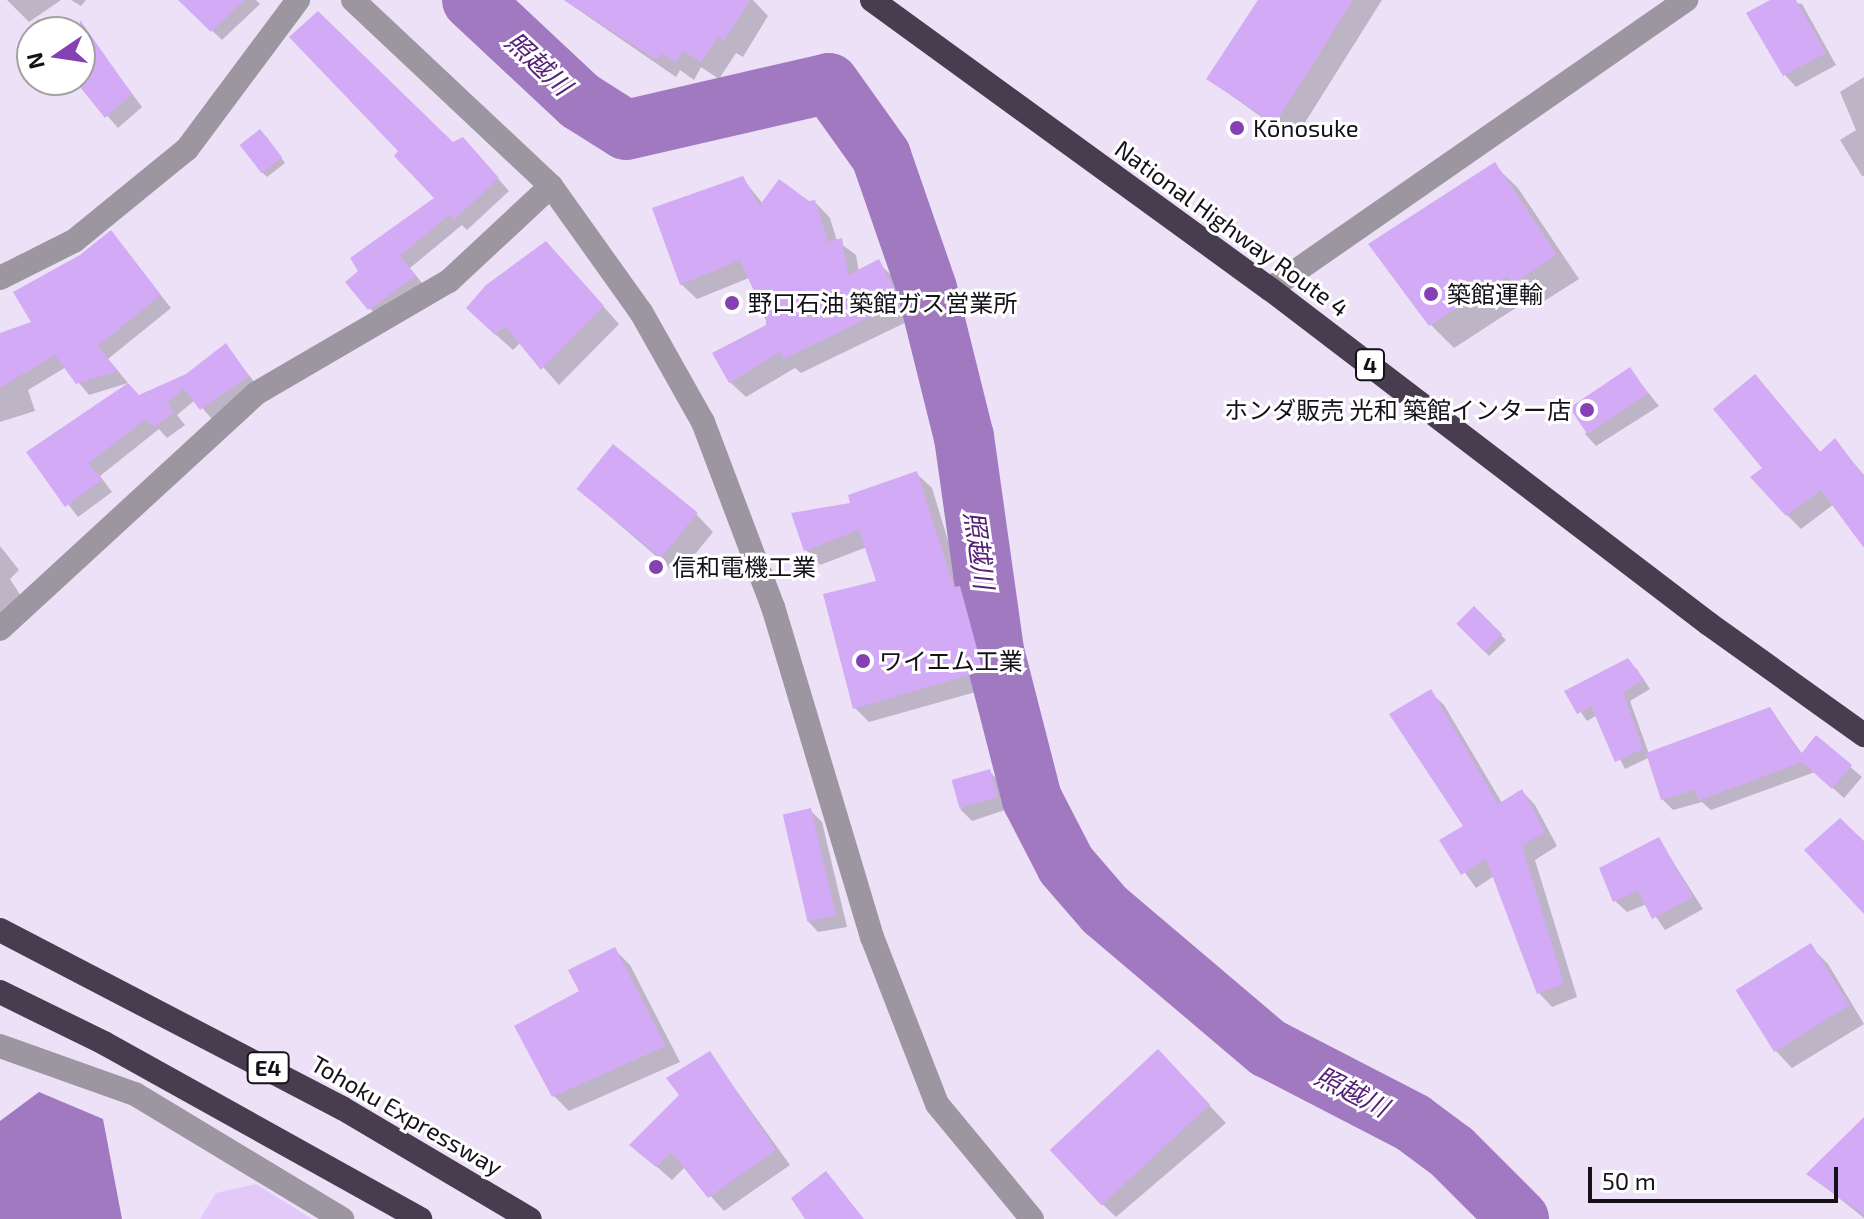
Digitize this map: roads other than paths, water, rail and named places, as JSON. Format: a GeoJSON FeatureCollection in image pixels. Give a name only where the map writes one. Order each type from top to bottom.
{"type":"FeatureCollection","features":[{"type":"Feature","properties":{"kind":"highway","name":"National Highway Route 4"},"geometry":{"type":"LineString","coordinates":[[872,0],[1270,289],[1709,624],[1864,735]]}},
{"type":"Feature","properties":{"kind":"highway","name":"Tohoku Expressway"},"geometry":{"type":"LineString","coordinates":[[0,930],[342,1108],[530,1219]]}},
{"type":"Feature","properties":{"kind":"highway","name":"E4"},"geometry":{"type":"LineString","coordinates":[[0,992],[117,1050],[420,1219]]}},
{"type":"Feature","properties":{"kind":"street"},"geometry":{"type":"LineString","coordinates":[[0,278],[74,241],[187,149],[298,0]]}},
{"type":"Feature","properties":{"kind":"street"},"geometry":{"type":"LineString","coordinates":[[353,0],[551,186],[641,312],[703,422],[773,607],[872,937],[937,1104],[1032,1219]]}},
{"type":"Feature","properties":{"kind":"street"},"geometry":{"type":"LineString","coordinates":[[1270,289],[1686,0]]}},
{"type":"Feature","properties":{"kind":"street"},"geometry":{"type":"LineString","coordinates":[[0,629],[257,393],[449,281],[551,186]]}},
{"type":"Feature","properties":{"kind":"street"},"geometry":{"type":"LineString","coordinates":[[0,1046],[135,1094],[342,1219]]}},
{"type":"Feature","properties":{"kind":"waterway","name":"照越川"},"geometry":{"type":"LineString","coordinates":[[472,0],[580,101],[626,130],[829,83],[881,156],[927,289],[964,437],[994,651],[1032,799],[1066,865],[1105,910],[1268,1048],[1413,1123],[1452,1152],[1519,1219]]}},
{"type":"Feature","properties":{"kind":"place","name":"Kōnosuke"},"geometry":{"type":"Point","coordinates":[1237,128]}},
{"type":"Feature","properties":{"kind":"place","name":"築館運輸"},"geometry":{"type":"Point","coordinates":[1431,294]}},
{"type":"Feature","properties":{"kind":"place","name":"野口石油 築館ガス営業所"},"geometry":{"type":"Point","coordinates":[732,303]}},
{"type":"Feature","properties":{"kind":"place","name":"ホンダ販売 光和 築館インター店"},"geometry":{"type":"Point","coordinates":[1587,410]}},
{"type":"Feature","properties":{"kind":"place","name":"信和電機工業"},"geometry":{"type":"Point","coordinates":[656,567]}},
{"type":"Feature","properties":{"kind":"place","name":"ワイエム工業"},"geometry":{"type":"Point","coordinates":[863,661]}}]}
